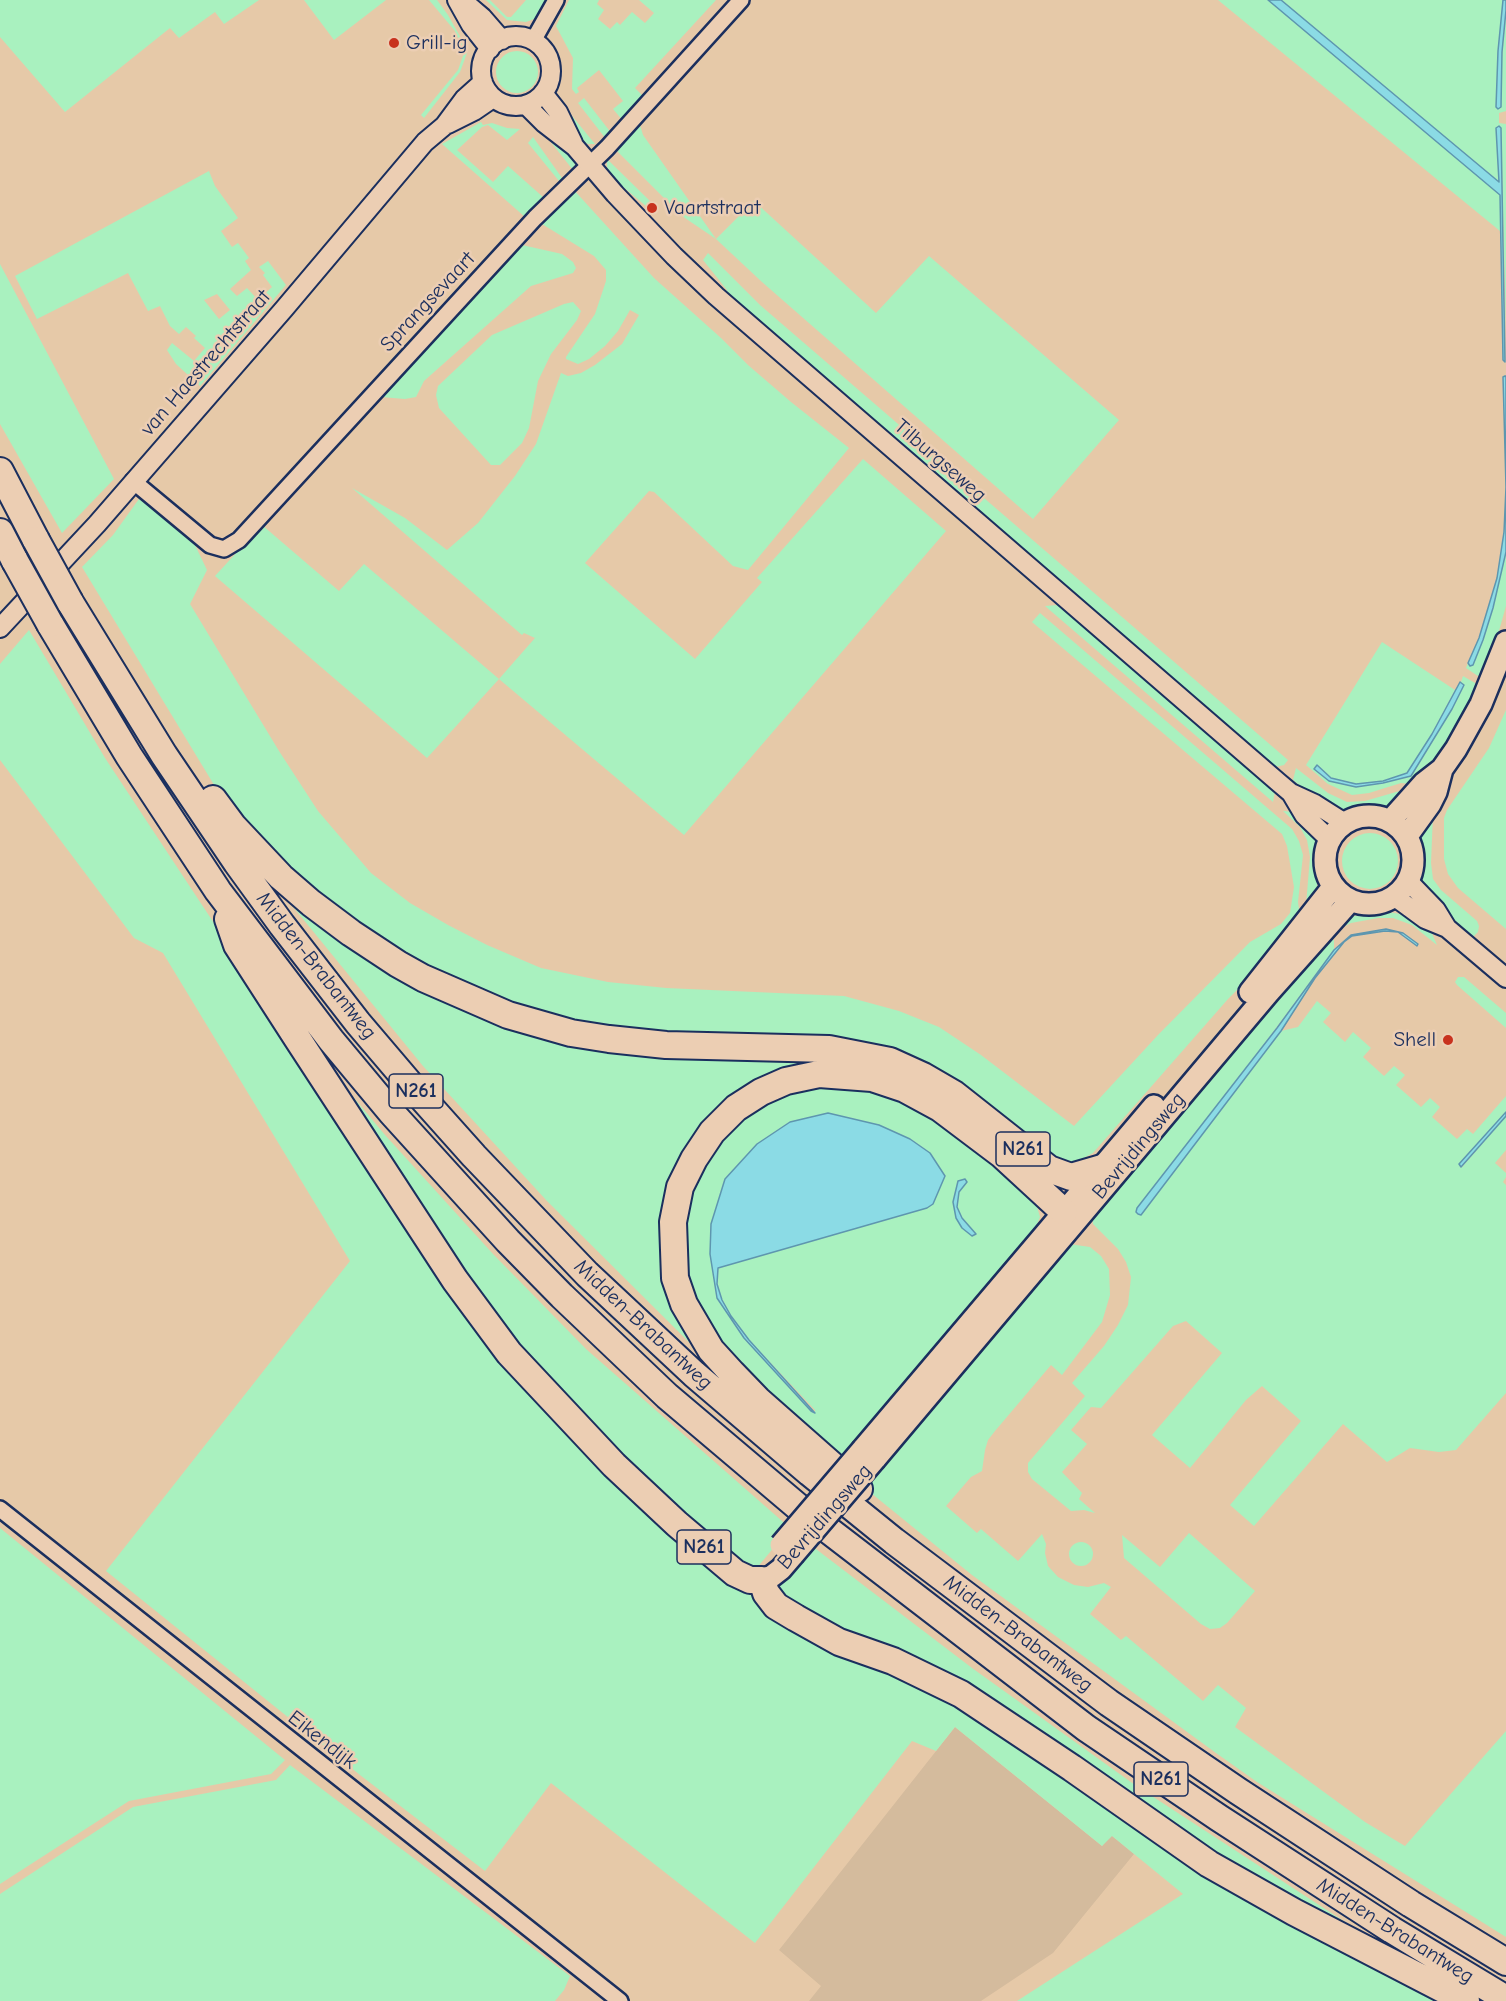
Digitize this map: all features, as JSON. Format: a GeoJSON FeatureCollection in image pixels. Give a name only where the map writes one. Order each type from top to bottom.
{"type":"FeatureCollection","features":[{"type":"Feature","properties":{"kind":"highway","name":"Midden-Brabantweg"},"geometry":{"type":"LineString","coordinates":[[0,471],[95,645],[164,755],[237,863],[358,1023],[422,1098],[587,1274],[685,1367],[894,1541],[1109,1703],[1411,1904],[1506,1962]]}},
{"type":"Feature","properties":{"kind":"highway","name":"Midden-Brabantweg"},"geometry":{"type":"LineString","coordinates":[[0,532],[50,624],[129,756],[218,891],[332,1040],[451,1180],[562,1296],[667,1396],[797,1506],[1086,1728],[1219,1818],[1392,1930],[1506,1999]]}},
{"type":"Feature","properties":{"kind":"highway","name":"N261"},"geometry":{"type":"LineString","coordinates":[[95,645],[164,726],[233,826],[281,877],[351,933],[389,959],[423,978],[507,1015],[571,1033],[666,1045],[829,1049],[890,1061],[954,1094],[1049,1169],[1071,1177],[1102,1168]]}},
{"type":"Feature","properties":{"kind":"highway","name":"N261"},"geometry":{"type":"LineString","coordinates":[[218,891],[237,945],[455,1280],[509,1353],[614,1465],[677,1524],[735,1573],[750,1580],[762,1580],[764,1588],[776,1606],[839,1642],[893,1661],[962,1694],[1209,1864],[1294,1912],[1466,2001]]}},
{"type":"Feature","properties":{"kind":"highway","name":"N261"},"geometry":{"type":"LineString","coordinates":[[894,1541],[862,1491],[758,1400],[711,1350],[684,1304],[675,1278],[672,1222],[680,1187],[694,1159],[712,1132],[736,1108],[761,1092],[786,1081],[819,1074],[872,1078],[905,1089],[940,1108],[1001,1154],[1064,1212]]}},
{"type":"Feature","properties":{"kind":"main road"},"geometry":{"type":"LineString","coordinates":[[1390,821],[1424,783],[1442,769],[1456,750],[1481,704],[1506,642]]}},
{"type":"Feature","properties":{"kind":"main road"},"geometry":{"type":"LineString","coordinates":[[1407,836],[1430,804],[1442,769]]}},
{"type":"Feature","properties":{"kind":"main road"},"geometry":{"type":"LineString","coordinates":[[1379,817],[1390,821],[1407,836],[1414,859],[1413,871],[1402,890],[1373,905],[1350,901],[1333,887],[1328,876],[1325,864],[1330,840],[1345,823],[1355,818],[1379,817]]}},
{"type":"Feature","properties":{"kind":"main road","name":"Bevrijdingsweg"},"geometry":{"type":"LineString","coordinates":[[869,1454],[1064,1212],[1262,979],[1333,887]]}},
{"type":"Feature","properties":{"kind":"main road","name":"Bevrijdingsweg"},"geometry":{"type":"LineString","coordinates":[[762,1580],[770,1560],[787,1550],[1350,901]]}},
{"type":"Feature","properties":{"kind":"street"},"geometry":{"type":"LineString","coordinates":[[457,0],[471,26],[496,44]]}},
{"type":"Feature","properties":{"kind":"street"},"geometry":{"type":"LineString","coordinates":[[462,0],[482,17],[496,44]]}},
{"type":"Feature","properties":{"kind":"street"},"geometry":{"type":"LineString","coordinates":[[533,41],[556,0]]}},
{"type":"Feature","properties":{"kind":"street","name":"Sprangsevaart"},"geometry":{"type":"LineString","coordinates":[[133,482],[210,545],[224,549],[240,540],[535,218],[591,165],[741,0]]}},
{"type":"Feature","properties":{"kind":"street"},"geometry":{"type":"LineString","coordinates":[[518,37],[533,41],[547,55],[550,65],[548,85],[543,93],[526,105],[503,104],[488,90],[482,65],[496,44],[518,37]]}},
{"type":"Feature","properties":{"kind":"street","name":"van Haestrechtstraat"},"geometry":{"type":"LineString","coordinates":[[0,628],[97,524],[284,309],[425,142],[444,126],[464,99],[488,90]]}},
{"type":"Feature","properties":{"kind":"street","name":"Tilburgseweg"},"geometry":{"type":"LineString","coordinates":[[543,93],[558,112],[575,147]]}},
{"type":"Feature","properties":{"kind":"street","name":"Tilburgseweg"},"geometry":{"type":"LineString","coordinates":[[526,105],[544,123],[575,147],[667,249],[716,296],[1291,793],[1315,804],[1345,823]]}},
{"type":"Feature","properties":{"kind":"street","name":"Tilburgseweg"},"geometry":{"type":"LineString","coordinates":[[1291,793],[1304,815],[1330,840]]}},
{"type":"Feature","properties":{"kind":"street"},"geometry":{"type":"LineString","coordinates":[[1402,890],[1425,919],[1446,928],[1506,978]]}},
{"type":"Feature","properties":{"kind":"street","name":"Eikendijk"},"geometry":{"type":"LineString","coordinates":[[0,1509],[620,2001]]}},
{"type":"Feature","properties":{"kind":"shaded area"},"geometry":{"type":"Polygon","coordinates":[[[955,1727],[1102,1846],[1111,1835],[1134,1854],[1053,1953],[981,2001],[809,2001],[821,1986],[779,1950],[955,1727]]]}},
{"type":"Feature","properties":{"kind":"green space"},"geometry":{"type":"Polygon","coordinates":[[[0,0],[259,0],[224,24],[215,12],[179,38],[170,28],[65,112],[0,37],[0,0]]]}},
{"type":"Feature","properties":{"kind":"green space"},"geometry":{"type":"Polygon","coordinates":[[[304,0],[386,0],[334,40],[304,0]]]}},
{"type":"Feature","properties":{"kind":"green space"},"geometry":{"type":"Polygon","coordinates":[[[429,0],[437,0],[448,15],[467,53],[460,72],[424,118],[421,115],[458,70],[464,53],[455,31],[429,0]]]}},
{"type":"Feature","properties":{"kind":"green space"},"geometry":{"type":"Polygon","coordinates":[[[486,0],[490,0],[507,17],[511,17],[526,0],[547,0],[537,18],[526,22],[507,20],[486,0]]]}},
{"type":"Feature","properties":{"kind":"green space"},"geometry":{"type":"Polygon","coordinates":[[[569,0],[599,0],[597,4],[604,10],[598,19],[610,29],[617,22],[620,25],[632,12],[645,23],[654,13],[639,0],[716,0],[635,88],[646,99],[624,122],[613,109],[623,101],[599,70],[577,88],[579,92],[576,94],[572,89],[573,58],[556,26],[569,0]]]}},
{"type":"Feature","properties":{"kind":"green space"},"geometry":{"type":"Polygon","coordinates":[[[1218,0],[1268,0],[1501,195],[1500,231],[1218,0]]]}},
{"type":"Feature","properties":{"kind":"green space"},"geometry":{"type":"Polygon","coordinates":[[[1281,0],[1503,0],[1496,106],[1498,109],[1506,10],[1506,111],[1499,113],[1499,123],[1506,124],[1506,331],[1501,128],[1496,128],[1499,183],[1281,0]]]}},
{"type":"Feature","properties":{"kind":"green space"},"geometry":{"type":"Polygon","coordinates":[[[517,51],[525,52],[532,57],[537,64],[537,80],[532,87],[525,92],[517,93],[509,92],[502,87],[497,80],[496,72],[497,64],[502,57],[509,52],[517,51]]]}},
{"type":"Feature","properties":{"kind":"green space"},"geometry":{"type":"Polygon","coordinates":[[[584,98],[612,134],[606,139],[578,103],[584,98]]]}},
{"type":"Feature","properties":{"kind":"green space"},"geometry":{"type":"Polygon","coordinates":[[[567,110],[595,144],[582,141],[567,110]]]}},
{"type":"Feature","properties":{"kind":"green space"},"geometry":{"type":"Polygon","coordinates":[[[481,122],[483,125],[492,123],[520,129],[507,140],[488,125],[482,127],[457,150],[493,182],[508,166],[543,197],[525,217],[442,144],[481,122]]]}},
{"type":"Feature","properties":{"kind":"green space"},"geometry":{"type":"Polygon","coordinates":[[[639,122],[643,135],[716,239],[682,216],[614,148],[639,122]]]}},
{"type":"Feature","properties":{"kind":"green space"},"geometry":{"type":"Polygon","coordinates":[[[546,136],[572,155],[575,164],[573,170],[546,136]]]}},
{"type":"Feature","properties":{"kind":"green space"},"geometry":{"type":"Polygon","coordinates":[[[533,137],[562,178],[559,181],[528,143],[533,137]]]}},
{"type":"Feature","properties":{"kind":"green space"},"geometry":{"type":"Polygon","coordinates":[[[607,159],[650,201],[646,206],[610,176],[607,159]]]}},
{"type":"Feature","properties":{"kind":"green space"},"geometry":{"type":"Polygon","coordinates":[[[209,171],[215,186],[238,218],[221,231],[232,247],[238,243],[249,258],[245,261],[251,270],[230,289],[237,296],[247,288],[258,300],[272,287],[259,267],[268,261],[286,285],[200,386],[176,364],[167,350],[172,343],[194,361],[205,348],[186,327],[179,334],[170,326],[160,306],[148,311],[128,273],[37,319],[15,276],[209,171]],[[217,294],[204,300],[219,319],[230,310],[217,294]]]}},
{"type":"Feature","properties":{"kind":"green space"},"geometry":{"type":"Polygon","coordinates":[[[573,189],[654,278],[748,365],[849,448],[748,570],[733,566],[654,492],[649,491],[585,563],[695,659],[762,582],[757,578],[863,459],[946,531],[684,835],[499,679],[535,638],[524,633],[522,635],[352,488],[405,518],[447,550],[478,523],[515,476],[536,444],[561,373],[568,376],[581,373],[622,344],[639,315],[630,310],[618,331],[589,359],[578,364],[566,359],[595,314],[606,281],[606,270],[594,256],[542,224],[573,189]]]}},
{"type":"Feature","properties":{"kind":"green space"},"geometry":{"type":"Polygon","coordinates":[[[754,201],[876,313],[929,256],[1119,420],[1033,519],[716,239],[754,201]]]}},
{"type":"Feature","properties":{"kind":"green space"},"geometry":{"type":"Polygon","coordinates":[[[522,245],[562,254],[573,262],[576,268],[573,273],[531,286],[424,381],[416,397],[405,399],[381,397],[522,245]]]}},
{"type":"Feature","properties":{"kind":"green space"},"geometry":{"type":"Polygon","coordinates":[[[708,253],[760,305],[1288,760],[1284,765],[1275,767],[725,293],[727,290],[703,260],[708,253]]]}},
{"type":"Feature","properties":{"kind":"green space"},"geometry":{"type":"Polygon","coordinates":[[[0,264],[114,479],[62,533],[0,424],[0,264]]]}},
{"type":"Feature","properties":{"kind":"green space"},"geometry":{"type":"Polygon","coordinates":[[[573,302],[581,311],[577,320],[551,354],[538,381],[529,428],[522,443],[500,465],[491,465],[439,408],[436,395],[438,386],[492,335],[573,302]]]}},
{"type":"Feature","properties":{"kind":"green space"},"geometry":{"type":"Polygon","coordinates":[[[139,499],[144,499],[195,545],[207,570],[190,604],[318,811],[371,873],[410,903],[448,925],[541,968],[608,982],[666,988],[844,996],[899,1011],[939,1027],[981,1055],[1074,1126],[1158,1035],[1250,942],[1281,924],[1290,913],[1294,887],[1287,846],[1282,834],[1032,622],[1040,613],[1292,829],[1303,855],[1298,902],[1300,916],[1285,942],[1228,999],[1093,1153],[1080,1160],[1066,1163],[1055,1160],[937,1075],[564,1024],[401,959],[315,897],[225,803],[82,567],[113,535],[139,499]]]}},
{"type":"Feature","properties":{"kind":"green space"},"geometry":{"type":"Polygon","coordinates":[[[262,525],[339,591],[364,564],[499,679],[427,758],[215,576],[262,525]]]}},
{"type":"Feature","properties":{"kind":"green space"},"geometry":{"type":"Polygon","coordinates":[[[1506,549],[1506,606],[1485,672],[1478,676],[1466,668],[1468,663],[1470,665],[1483,640],[1493,608],[1506,549]]]}},
{"type":"Feature","properties":{"kind":"green space"},"geometry":{"type":"Polygon","coordinates":[[[1058,605],[1275,791],[1273,802],[1045,606],[1058,605]]]}},
{"type":"Feature","properties":{"kind":"green space"},"geometry":{"type":"Polygon","coordinates":[[[29,630],[105,758],[439,1264],[745,1588],[775,1612],[901,1672],[1453,2001],[1017,2001],[1183,1894],[1112,1836],[1102,1846],[955,1727],[936,1751],[912,1741],[755,1943],[551,1783],[485,1871],[360,1775],[106,1571],[350,1261],[163,953],[134,938],[0,760],[0,664],[29,630]]]}},
{"type":"Feature","properties":{"kind":"green space"},"geometry":{"type":"Polygon","coordinates":[[[1382,642],[1455,690],[1432,734],[1407,773],[1383,781],[1356,784],[1331,778],[1317,765],[1329,781],[1356,787],[1411,776],[1452,709],[1463,676],[1475,683],[1477,689],[1450,739],[1419,781],[1352,795],[1328,784],[1306,765],[1382,642]]]}},
{"type":"Feature","properties":{"kind":"green space"},"geometry":{"type":"Polygon","coordinates":[[[1506,710],[1506,929],[1458,888],[1448,874],[1444,859],[1444,818],[1447,810],[1489,748],[1506,710]]]}},
{"type":"Feature","properties":{"kind":"green space"},"geometry":{"type":"Polygon","coordinates":[[[1296,768],[1328,793],[1347,802],[1365,801],[1403,790],[1409,793],[1397,804],[1385,809],[1353,812],[1337,809],[1310,794],[1293,780],[1296,768]]]}},
{"type":"Feature","properties":{"kind":"green space"},"geometry":{"type":"Polygon","coordinates":[[[1283,811],[1295,812],[1313,833],[1317,845],[1317,895],[1306,905],[1310,857],[1307,840],[1300,827],[1283,811]]]}},
{"type":"Feature","properties":{"kind":"green space"},"geometry":{"type":"Polygon","coordinates":[[[1433,814],[1431,863],[1433,879],[1441,890],[1477,921],[1478,932],[1472,938],[1427,892],[1422,878],[1419,838],[1424,820],[1433,814]]]}},
{"type":"Feature","properties":{"kind":"green space"},"geometry":{"type":"Polygon","coordinates":[[[1370,833],[1381,835],[1390,841],[1396,850],[1398,861],[1396,872],[1390,881],[1381,887],[1370,889],[1359,887],[1350,881],[1344,872],[1342,861],[1344,850],[1350,841],[1359,835],[1370,833]]]}},
{"type":"Feature","properties":{"kind":"green space"},"geometry":{"type":"Polygon","coordinates":[[[272,881],[488,1014],[823,1054],[913,1086],[759,1086],[665,1218],[707,1360],[547,1201],[423,1066],[272,881]]]}},
{"type":"Feature","properties":{"kind":"green space"},"geometry":{"type":"Polygon","coordinates":[[[1389,912],[1405,915],[1431,931],[1437,945],[1412,925],[1393,918],[1351,923],[1335,931],[1346,917],[1389,912]]]}},
{"type":"Feature","properties":{"kind":"green space"},"geometry":{"type":"Polygon","coordinates":[[[1322,937],[1334,940],[1334,950],[1138,1214],[1141,1214],[1281,1031],[1298,1027],[1317,1001],[1331,1013],[1323,1022],[1345,1042],[1353,1032],[1371,1048],[1363,1057],[1384,1076],[1394,1066],[1405,1075],[1396,1085],[1421,1107],[1430,1098],[1440,1107],[1432,1117],[1457,1139],[1467,1129],[1473,1134],[1506,1096],[1506,1112],[1459,1164],[1462,1167],[1506,1116],[1506,1150],[1495,1163],[1506,1173],[1503,1182],[1506,1185],[1506,1393],[1456,1450],[1439,1452],[1410,1448],[1387,1462],[1343,1424],[1254,1526],[1230,1505],[1301,1421],[1262,1386],[1246,1400],[1190,1468],[1152,1435],[1222,1353],[1186,1321],[1173,1326],[1101,1408],[1091,1407],[1071,1430],[1087,1444],[1062,1472],[1082,1493],[1079,1499],[1095,1513],[1084,1510],[1071,1511],[1032,1479],[1028,1472],[1028,1463],[1085,1396],[1072,1383],[1104,1346],[1128,1305],[1131,1277],[1126,1262],[1118,1249],[1093,1224],[1092,1213],[1322,937]]]}},
{"type":"Feature","properties":{"kind":"green space"},"geometry":{"type":"Polygon","coordinates":[[[1458,977],[1464,977],[1506,1013],[1506,1028],[1457,985],[1455,982],[1458,977]]]}},
{"type":"Feature","properties":{"kind":"green space"},"geometry":{"type":"Polygon","coordinates":[[[313,1049],[385,1135],[493,1254],[586,1349],[790,1528],[756,1569],[753,1570],[692,1528],[504,1337],[313,1049]]]}},
{"type":"Feature","properties":{"kind":"green space"},"geometry":{"type":"Polygon","coordinates":[[[846,1083],[914,1102],[1034,1196],[1040,1217],[1030,1242],[836,1464],[716,1347],[691,1303],[679,1256],[697,1164],[727,1127],[765,1100],[811,1084],[846,1083]],[[828,1113],[790,1122],[757,1144],[711,1224],[710,1254],[717,1298],[744,1338],[815,1412],[749,1340],[731,1316],[722,1300],[717,1284],[718,1268],[927,1208],[828,1113]]]}},
{"type":"Feature","properties":{"kind":"green space"},"geometry":{"type":"Polygon","coordinates":[[[1069,1244],[1090,1247],[1101,1256],[1109,1269],[1110,1295],[1102,1322],[1062,1375],[1051,1365],[995,1431],[988,1440],[982,1471],[971,1477],[946,1506],[977,1533],[981,1529],[1018,1561],[1042,1534],[1046,1544],[1045,1553],[1048,1566],[1058,1577],[1074,1585],[1088,1587],[1104,1583],[1111,1587],[1090,1614],[1121,1640],[1126,1636],[1203,1701],[1218,1685],[1246,1708],[1235,1727],[1365,1822],[1405,1846],[1506,1731],[1506,1937],[1257,1782],[972,1575],[866,1489],[885,1467],[885,1461],[1069,1244]]]}},
{"type":"Feature","properties":{"kind":"green space"},"geometry":{"type":"Polygon","coordinates":[[[0,1528],[285,1760],[271,1774],[129,1801],[0,1884],[0,1528]]]}},
{"type":"Feature","properties":{"kind":"green space"},"geometry":{"type":"Polygon","coordinates":[[[1189,1533],[1255,1591],[1220,1628],[1210,1629],[1201,1624],[1124,1558],[1122,1535],[1160,1567],[1189,1533]]]}},
{"type":"Feature","properties":{"kind":"green space"},"geometry":{"type":"Polygon","coordinates":[[[1081,1542],[1086,1543],[1092,1549],[1092,1559],[1086,1565],[1081,1566],[1076,1565],[1070,1559],[1069,1554],[1070,1549],[1076,1543],[1081,1542]]]}},
{"type":"Feature","properties":{"kind":"green space"},"geometry":{"type":"Polygon","coordinates":[[[812,1546],[972,1668],[1135,1785],[1408,1963],[1408,1966],[794,1610],[778,1589],[778,1585],[812,1546]]]}},
{"type":"Feature","properties":{"kind":"green space"},"geometry":{"type":"Polygon","coordinates":[[[290,1765],[570,1976],[564,1990],[555,2001],[0,2001],[0,1894],[133,1807],[276,1780],[290,1765]]]}},
{"type":"Feature","properties":{"kind":"water"},"geometry":{"type":"Polygon","coordinates":[[[1268,0],[1281,0],[1499,182],[1496,128],[1499,126],[1501,128],[1505,362],[1503,360],[1500,195],[1268,0]]]}},
{"type":"Feature","properties":{"kind":"water"},"geometry":{"type":"Polygon","coordinates":[[[1503,0],[1506,0],[1506,10],[1502,52],[1501,107],[1498,109],[1496,107],[1498,51],[1503,0]]]}},
{"type":"Feature","properties":{"kind":"water"},"geometry":{"type":"Polygon","coordinates":[[[1506,376],[1506,487],[1503,377],[1506,376]]]}},
{"type":"Feature","properties":{"kind":"water"},"geometry":{"type":"Polygon","coordinates":[[[1506,487],[1506,552],[1483,640],[1473,665],[1470,666],[1468,663],[1479,638],[1497,578],[1504,532],[1506,487]]]}},
{"type":"Feature","properties":{"kind":"water"},"geometry":{"type":"Polygon","coordinates":[[[1460,682],[1464,685],[1452,709],[1411,776],[1356,787],[1329,781],[1314,769],[1317,765],[1331,778],[1356,784],[1383,781],[1407,773],[1432,734],[1460,682]]]}},
{"type":"Feature","properties":{"kind":"water"},"geometry":{"type":"Polygon","coordinates":[[[1386,929],[1403,933],[1418,944],[1417,946],[1398,932],[1385,931],[1352,936],[1344,942],[1315,978],[1281,1031],[1141,1215],[1138,1214],[1137,1208],[1277,1028],[1334,950],[1351,935],[1386,929]]]}},
{"type":"Feature","properties":{"kind":"water"},"geometry":{"type":"Polygon","coordinates":[[[1506,1112],[1506,1116],[1461,1167],[1459,1164],[1506,1112]]]}},
{"type":"Feature","properties":{"kind":"water"},"geometry":{"type":"Polygon","coordinates":[[[828,1113],[879,1125],[910,1139],[930,1153],[945,1176],[933,1204],[927,1208],[718,1268],[717,1284],[722,1300],[731,1316],[749,1340],[815,1413],[744,1338],[717,1298],[710,1254],[711,1224],[725,1179],[757,1144],[790,1122],[828,1113]]]}},
{"type":"Feature","properties":{"kind":"water"},"geometry":{"type":"Polygon","coordinates":[[[965,1179],[967,1182],[959,1192],[957,1207],[962,1218],[976,1234],[972,1236],[962,1228],[956,1218],[953,1202],[958,1181],[965,1179]]]}},
{"type":"Feature","properties":{"kind":"place","name":"Grill-ig"},"geometry":{"type":"Point","coordinates":[394,43]}},
{"type":"Feature","properties":{"kind":"place","name":"Vaartstraat"},"geometry":{"type":"Point","coordinates":[652,208]}},
{"type":"Feature","properties":{"kind":"place","name":"Shell"},"geometry":{"type":"Point","coordinates":[1448,1040]}}]}
